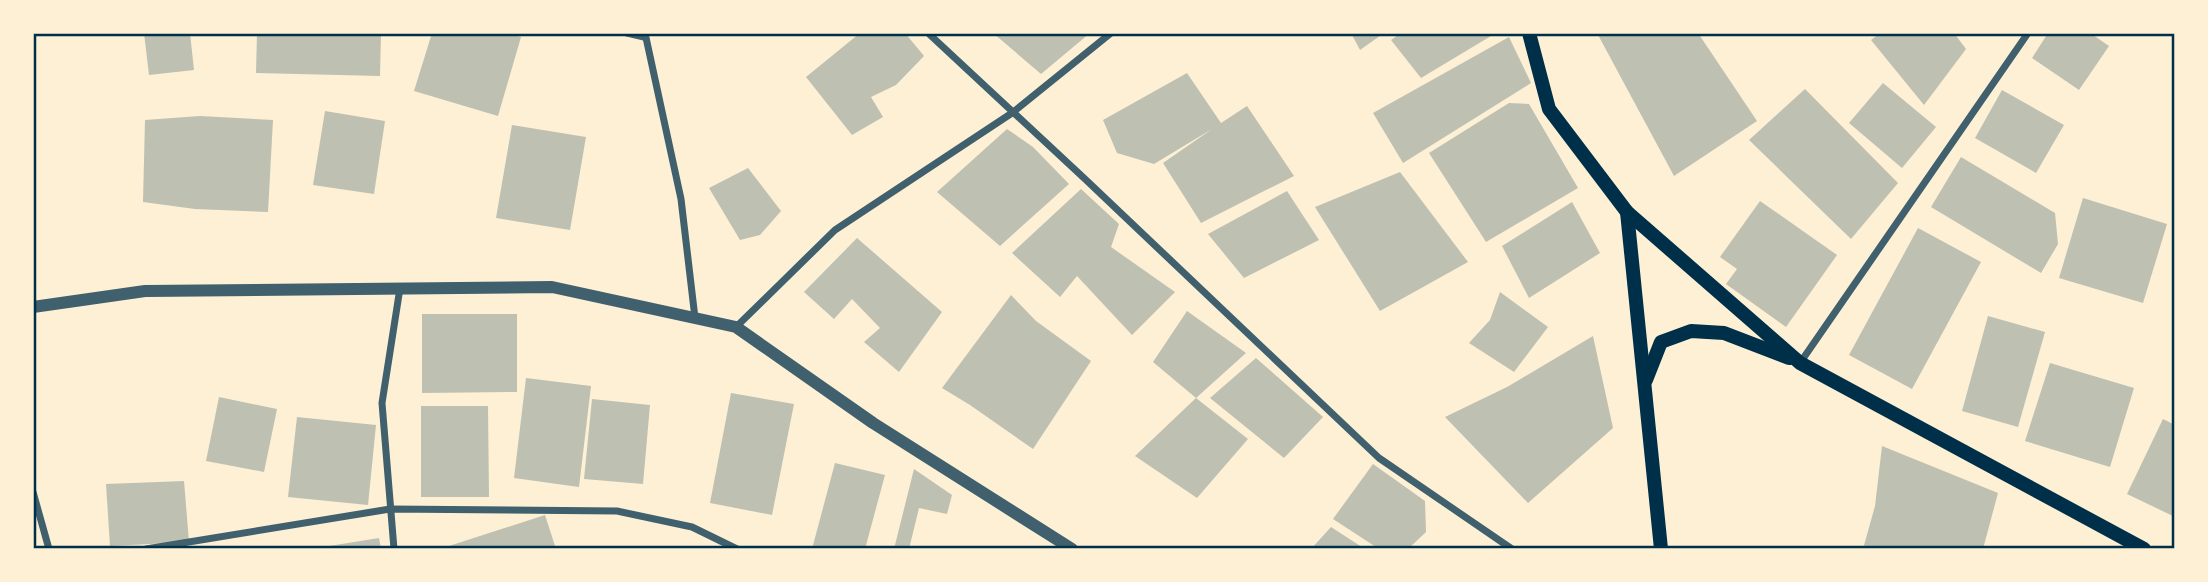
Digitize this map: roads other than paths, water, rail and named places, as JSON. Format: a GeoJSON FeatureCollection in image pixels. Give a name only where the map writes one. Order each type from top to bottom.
{"type":"FeatureCollection","features":[{"type":"Feature","properties":{"kind":"main road"},"geometry":{"type":"LineString","coordinates":[[1529,33],[1549,109],[1627,212],[1800,363]]}},
{"type":"Feature","properties":{"kind":"main road"},"geometry":{"type":"LineString","coordinates":[[1627,212],[1661,549]]}},
{"type":"Feature","properties":{"kind":"main road"},"geometry":{"type":"LineString","coordinates":[[1644,385],[1661,342],[1691,331],[1724,333],[1800,363],[2144,549]]}},
{"type":"Feature","properties":{"kind":"street"},"geometry":{"type":"LineString","coordinates":[[627,33],[644,35],[681,199],[695,318]]}},
{"type":"Feature","properties":{"kind":"street"},"geometry":{"type":"LineString","coordinates":[[928,33],[1379,458],[1512,549]]}},
{"type":"Feature","properties":{"kind":"street"},"geometry":{"type":"LineString","coordinates":[[736,327],[835,230],[1013,113],[1111,33]]}},
{"type":"Feature","properties":{"kind":"street"},"geometry":{"type":"LineString","coordinates":[[1800,363],[2028,33]]}},
{"type":"Feature","properties":{"kind":"street"},"geometry":{"type":"LineString","coordinates":[[33,307],[145,291],[552,287],[736,327],[873,423],[1072,549]]}},
{"type":"Feature","properties":{"kind":"street"},"geometry":{"type":"LineString","coordinates":[[394,549],[382,403],[400,288]]}},
{"type":"Feature","properties":{"kind":"street"},"geometry":{"type":"LineString","coordinates":[[33,492],[49,549]]}},
{"type":"Feature","properties":{"kind":"street"},"geometry":{"type":"LineString","coordinates":[[146,549],[390,509],[617,511],[692,527],[737,549]]}}]}
